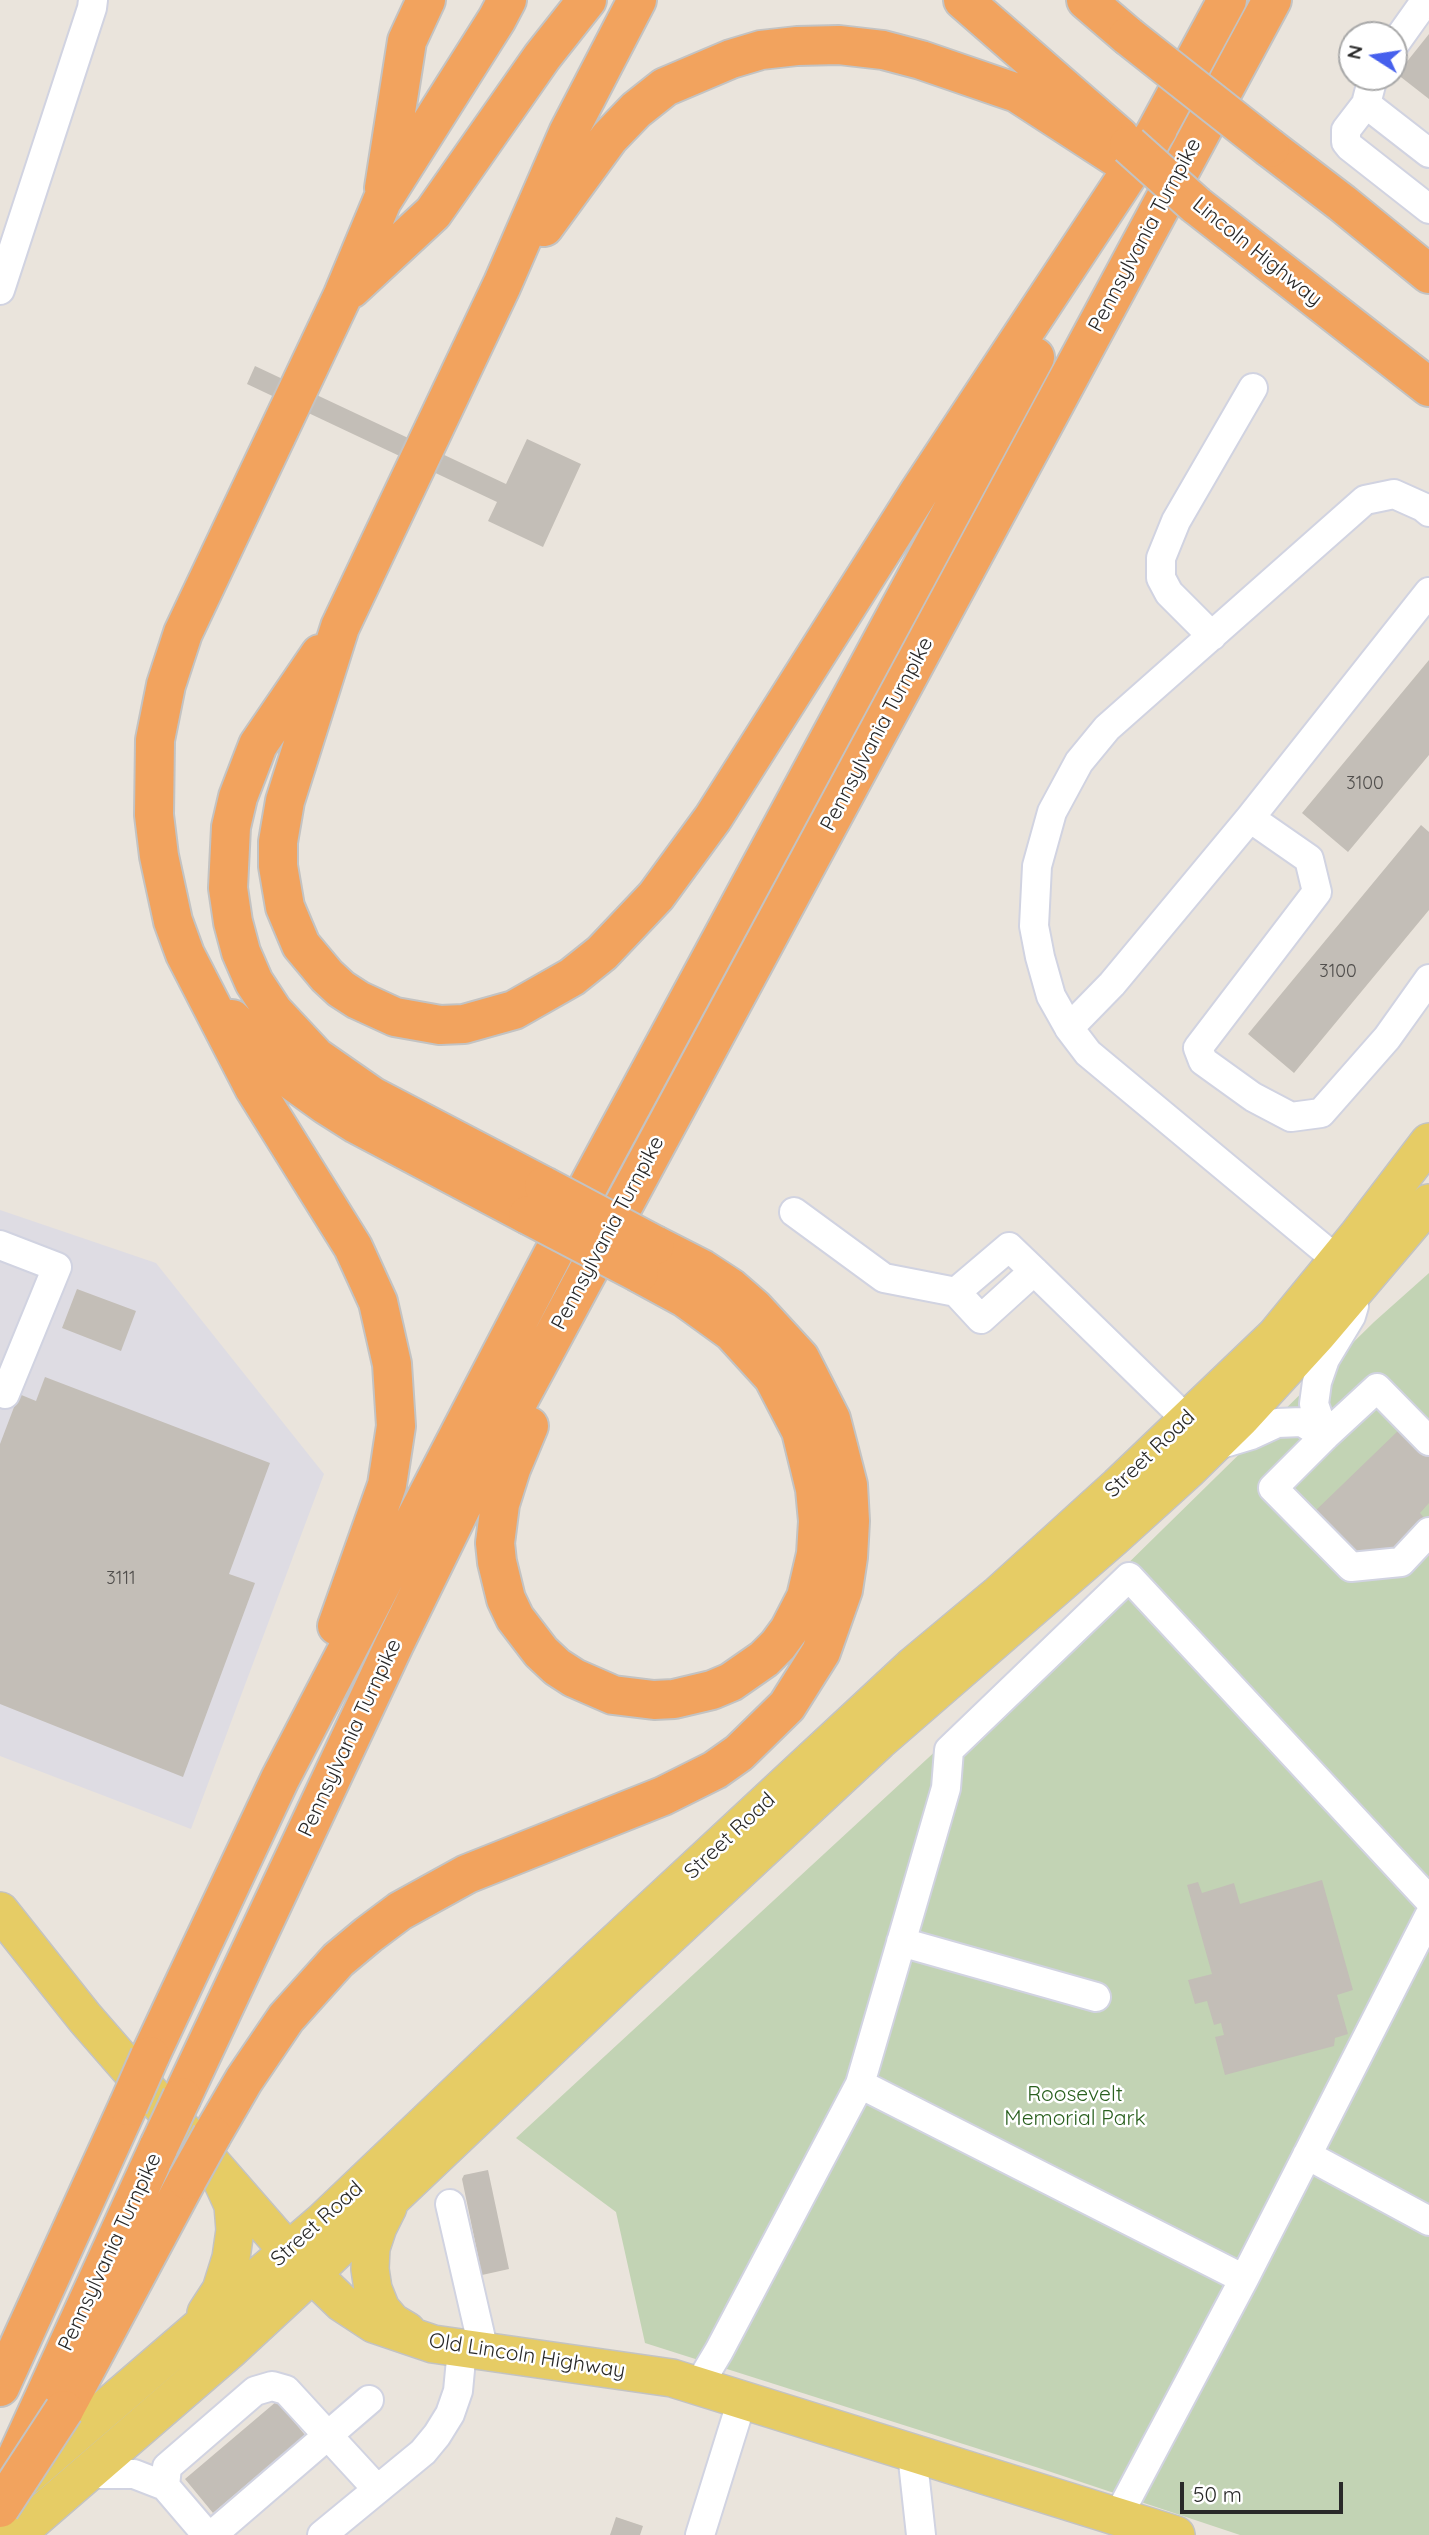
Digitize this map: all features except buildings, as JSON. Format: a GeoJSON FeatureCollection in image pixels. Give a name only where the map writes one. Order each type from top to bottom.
{"type":"FeatureCollection","features":[{"type":"Feature","properties":{"kind":"highway"},"geometry":{"type":"LineString","coordinates":[[382,201],[407,41],[426,0]]}},
{"type":"Feature","properties":{"kind":"highway"},"geometry":{"type":"LineString","coordinates":[[280,1779],[387,1485],[396,1426],[393,1364],[378,1302],[353,1247],[254,1088],[199,985],[173,921],[159,856],[154,779],[159,711],[183,633],[342,297],[382,201],[507,0]]}},
{"type":"Feature","properties":{"kind":"highway"},"geometry":{"type":"LineString","coordinates":[[342,297],[433,213],[542,57],[587,0]]}},
{"type":"Feature","properties":{"kind":"highway"},"geometry":{"type":"LineString","coordinates":[[502,285],[609,138],[636,110],[676,81],[761,50],[839,44],[883,50],[1017,93],[1138,146],[684,861],[611,945],[572,977],[542,996],[514,1010],[464,1024],[418,1022],[396,1017],[358,1000],[327,976],[301,945],[285,907],[278,866],[278,842],[285,801],[340,627],[502,285],[568,133],[637,0]]}},
{"type":"Feature","properties":{"kind":"highway","name":"Lincoln Highway"},"geometry":{"type":"LineString","coordinates":[[963,0],[1138,146],[1210,216],[1429,387]]}},
{"type":"Feature","properties":{"kind":"highway"},"geometry":{"type":"LineString","coordinates":[[1086,0],[1429,274]]}},
{"type":"Feature","properties":{"kind":"highway","name":"Pennsylvania Turnpike"},"geometry":{"type":"LineString","coordinates":[[0,2387],[150,2056],[280,1779],[592,1179],[1138,146],[1227,0]]}},
{"type":"Feature","properties":{"kind":"highway","name":"Pennsylvania Turnpike"},"geometry":{"type":"LineString","coordinates":[[0,2497],[182,2096],[465,1500],[1272,0]]}},
{"type":"Feature","properties":{"kind":"highway"},"geometry":{"type":"LineString","coordinates":[[340,627],[258,745],[238,797],[231,827],[228,888],[241,952],[254,982],[273,1011],[316,1057],[372,1096],[536,1200],[647,1259],[685,1297],[732,1332],[773,1377],[801,1431],[810,1460],[818,1521],[812,1576],[806,1597],[789,1630],[764,1659],[740,1676],[712,1690],[674,1699],[613,1695],[574,1678],[557,1667],[541,1652],[515,1618],[506,1599],[497,1562],[497,1524],[505,1485],[618,1214]]}},
{"type":"Feature","properties":{"kind":"highway"},"geometry":{"type":"LineString","coordinates":[[199,985],[269,1058],[326,1105],[356,1124],[536,1200]]}},
{"type":"Feature","properties":{"kind":"highway"},"geometry":{"type":"LineString","coordinates":[[0,2508],[64,2410],[206,2162],[244,2080],[286,2018],[338,1960],[400,1911],[467,1874],[663,1796],[715,1770],[748,1745],[788,1706],[821,1652],[843,1590],[849,1533],[848,1485],[831,1419],[800,1358],[754,1308],[731,1288],[702,1269],[647,1259]]}},
{"type":"Feature","properties":{"kind":"main road","name":"Street Road"},"geometry":{"type":"LineString","coordinates":[[0,2497],[182,2342],[393,2199],[621,1981],[869,1751],[1113,1538],[1211,1447],[1317,1335],[1348,1273],[1429,1142]]}},
{"type":"Feature","properties":{"kind":"main road","name":"Street Road"},"geometry":{"type":"LineString","coordinates":[[16,2535],[231,2349],[300,2263],[341,2204],[600,1957],[914,1665],[999,1594],[1118,1486],[1276,1335],[1429,1203]]}},
{"type":"Feature","properties":{"kind":"main road","name":"Old Lincoln Highway"},"geometry":{"type":"LineString","coordinates":[[0,1911],[85,2018],[206,2162],[300,2263],[342,2303],[374,2324],[426,2342],[672,2378],[1176,2535]]}},
{"type":"Feature","properties":{"kind":"main road"},"geometry":{"type":"LineString","coordinates":[[182,2342],[221,2290],[231,2258],[235,2230],[233,2205],[206,2162]]}},
{"type":"Feature","properties":{"kind":"main road"},"geometry":{"type":"LineString","coordinates":[[393,2199],[377,2227],[371,2248],[373,2289],[381,2309],[392,2322],[426,2342]]}},
{"type":"Feature","properties":{"kind":"street"},"geometry":{"type":"LineString","coordinates":[[0,289],[93,0]]}},
{"type":"Feature","properties":{"kind":"street"},"geometry":{"type":"LineString","coordinates":[[1408,25],[1421,7],[1429,3]]}},
{"type":"Feature","properties":{"kind":"street"},"geometry":{"type":"LineString","coordinates":[[1369,91],[1346,130],[1346,142],[1429,209]]}},
{"type":"Feature","properties":{"kind":"street"},"geometry":{"type":"LineString","coordinates":[[1371,91],[1429,153]]}},
{"type":"Feature","properties":{"kind":"street"},"geometry":{"type":"LineString","coordinates":[[1212,636],[1169,593],[1161,578],[1161,558],[1176,521],[1253,388]]}},
{"type":"Feature","properties":{"kind":"street"},"geometry":{"type":"LineString","coordinates":[[1325,1436],[1314,1404],[1317,1382],[1325,1359],[1351,1316],[1348,1273],[1088,1053],[1069,1028],[1051,996],[1040,957],[1034,926],[1037,866],[1052,812],[1079,762],[1107,728],[1365,500],[1394,494],[1423,506],[1429,512]]}},
{"type":"Feature","properties":{"kind":"street"},"geometry":{"type":"LineString","coordinates":[[1069,1028],[1112,984],[1250,818],[1429,592]]}},
{"type":"Feature","properties":{"kind":"street"},"geometry":{"type":"LineString","coordinates":[[1250,818],[1309,859],[1317,892],[1198,1048],[1203,1062],[1253,1097],[1292,1117],[1321,1113],[1387,1038],[1429,979]]}},
{"type":"Feature","properties":{"kind":"street"},"geometry":{"type":"LineString","coordinates":[[794,1212],[884,1278],[956,1292],[1009,1247],[1186,1419],[1211,1447],[1251,1435],[1276,1423],[1303,1422],[1325,1436]]}},
{"type":"Feature","properties":{"kind":"street"},"geometry":{"type":"LineString","coordinates":[[0,1245],[57,1266],[5,1394],[0,1392]]}},
{"type":"Feature","properties":{"kind":"street"},"geometry":{"type":"LineString","coordinates":[[1429,1441],[1377,1388],[1273,1488],[1351,1566],[1401,1562],[1429,1532]]}},
{"type":"Feature","properties":{"kind":"street"},"geometry":{"type":"LineString","coordinates":[[698,2386],[860,2084],[946,1788],[949,1750],[1129,1577],[1429,1900]]}},
{"type":"Feature","properties":{"kind":"street"},"geometry":{"type":"LineString","coordinates":[[1118,2516],[1244,2279],[1429,1916]]}},
{"type":"Feature","properties":{"kind":"street"},"geometry":{"type":"LineString","coordinates":[[901,1942],[1096,1997]]}},
{"type":"Feature","properties":{"kind":"street"},"geometry":{"type":"LineString","coordinates":[[860,2084],[1244,2279]]}},
{"type":"Feature","properties":{"kind":"street"},"geometry":{"type":"LineString","coordinates":[[1307,2155],[1429,2221]]}},
{"type":"Feature","properties":{"kind":"street"},"geometry":{"type":"LineString","coordinates":[[322,2535],[423,2452],[450,2414],[462,2369],[473,2350],[450,2204]]}},
{"type":"Feature","properties":{"kind":"street"},"geometry":{"type":"LineString","coordinates":[[165,2486],[167,2467],[255,2391],[272,2386],[286,2390],[377,2489]]}},
{"type":"Feature","properties":{"kind":"street"},"geometry":{"type":"LineString","coordinates":[[84,2474],[134,2474],[165,2486],[209,2535],[369,2400]]}},
{"type":"Feature","properties":{"kind":"street"},"geometry":{"type":"LineString","coordinates":[[700,2535],[742,2400]]}},
{"type":"Feature","properties":{"kind":"street"},"geometry":{"type":"LineString","coordinates":[[912,2453],[921,2535]]}},
{"type":"Feature","properties":{"kind":"shaded area"},"geometry":{"type":"Polygon","coordinates":[[[0,1210],[156,1263],[324,1474],[191,1829],[0,1756],[0,1210]]]}},
{"type":"Feature","properties":{"kind":"green space","name":"Roosevelt Memorial Park"},"geometry":{"type":"Polygon","coordinates":[[[1429,1273],[1429,2535],[1240,2535],[645,2343],[616,2212],[516,2138],[953,1735],[1374,1322],[1429,1273]]]}}]}
